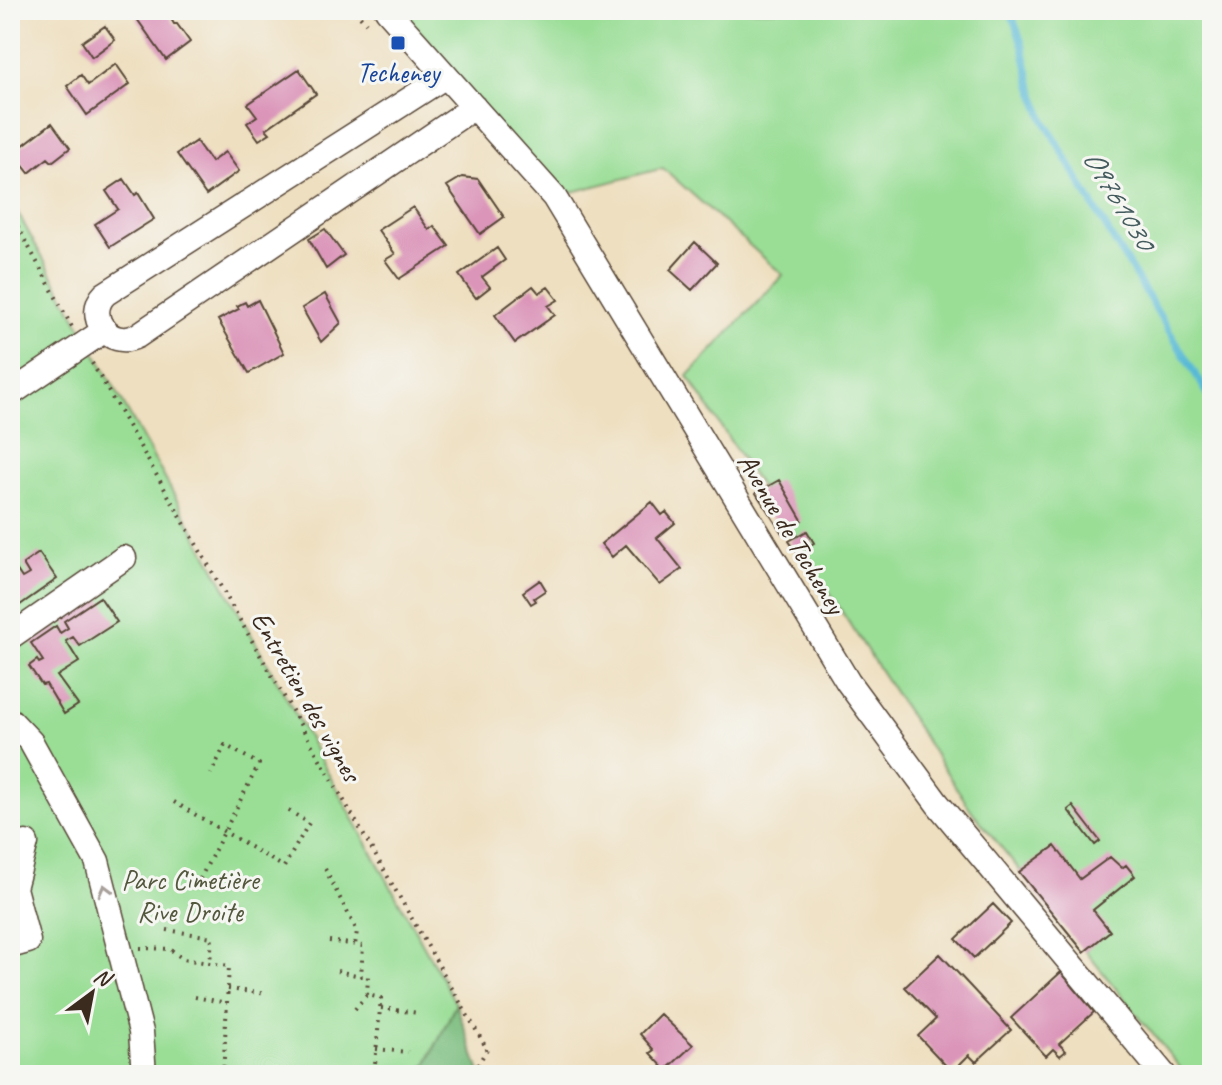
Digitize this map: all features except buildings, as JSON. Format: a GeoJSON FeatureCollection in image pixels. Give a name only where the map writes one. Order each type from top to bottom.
{"type":"FeatureCollection","features":[{"type":"Feature","properties":{"kind":"street","name":"Avenue de Techeney"},"geometry":{"type":"LineString","coordinates":[[387,10],[554,197],[848,682],[937,803],[1164,1075]]}},
{"type":"Feature","properties":{"kind":"street"},"geometry":{"type":"LineString","coordinates":[[446,76],[105,294],[97,302],[96,310],[105,330],[116,340],[127,341],[137,336],[474,107]]}},
{"type":"Feature","properties":{"kind":"street"},"geometry":{"type":"LineString","coordinates":[[10,394],[105,330]]}},
{"type":"Feature","properties":{"kind":"street"},"geometry":{"type":"LineString","coordinates":[[10,637],[124,558]]}},
{"type":"Feature","properties":{"kind":"street"},"geometry":{"type":"LineString","coordinates":[[10,720],[31,742],[97,861],[141,1032],[144,1075]]}},
{"type":"Feature","properties":{"kind":"street"},"geometry":{"type":"LineString","coordinates":[[10,946],[28,941],[14,888],[26,843]]}},
{"type":"Feature","properties":{"kind":"path"},"geometry":{"type":"LineString","coordinates":[[10,212],[82,346]]}},
{"type":"Feature","properties":{"kind":"path","name":"Entretien des vignes"},"geometry":{"type":"LineString","coordinates":[[82,346],[487,1049],[478,1067]]}},
{"type":"Feature","properties":{"kind":"path"},"geometry":{"type":"LineString","coordinates":[[200,879],[259,764],[225,745],[211,774]]}},
{"type":"Feature","properties":{"kind":"path"},"geometry":{"type":"LineString","coordinates":[[174,802],[284,867],[309,823],[286,809]]}},
{"type":"Feature","properties":{"kind":"path"},"geometry":{"type":"LineString","coordinates":[[325,869],[357,931],[355,945]]}},
{"type":"Feature","properties":{"kind":"path"},"geometry":{"type":"LineString","coordinates":[[167,930],[212,937],[210,963]]}},
{"type":"Feature","properties":{"kind":"path"},"geometry":{"type":"LineString","coordinates":[[329,941],[363,946],[361,976]]}},
{"type":"Feature","properties":{"kind":"path"},"geometry":{"type":"LineString","coordinates":[[121,947],[170,949],[183,959],[229,966],[223,1074],[189,1071]]}},
{"type":"Feature","properties":{"kind":"path"},"geometry":{"type":"LineString","coordinates":[[337,971],[368,976],[367,995],[355,1009]]}},
{"type":"Feature","properties":{"kind":"path"},"geometry":{"type":"LineString","coordinates":[[228,989],[267,994]]}},
{"type":"Feature","properties":{"kind":"path"},"geometry":{"type":"LineString","coordinates":[[367,995],[381,998],[374,1075]]}},
{"type":"Feature","properties":{"kind":"path"},"geometry":{"type":"LineString","coordinates":[[195,997],[227,1003]]}},
{"type":"Feature","properties":{"kind":"path"},"geometry":{"type":"LineString","coordinates":[[380,1008],[418,1013]]}},
{"type":"Feature","properties":{"kind":"path"},"geometry":{"type":"LineString","coordinates":[[376,1049],[408,1052]]}},
{"type":"Feature","properties":{"kind":"path"},"geometry":{"type":"LineString","coordinates":[[472,1075],[478,1067],[486,1075]]}},
{"type":"Feature","properties":{"kind":"green space"},"geometry":{"type":"Polygon","coordinates":[[[385,10],[1212,10],[1212,1075],[1186,1075],[971,810],[688,376],[783,275],[663,168],[554,197],[385,10]]]}},
{"type":"Feature","properties":{"kind":"green space","name":"Parc Cimetière Rive Droite"},"geometry":{"type":"Polygon","coordinates":[[[10,199],[456,1004],[418,1075],[10,1075],[10,199]]]}},
{"type":"Feature","properties":{"kind":"green space"},"geometry":{"type":"Polygon","coordinates":[[[456,1004],[481,1075],[418,1075],[427,1063],[456,1004]]]}},
{"type":"Feature","properties":{"kind":"waterway","name":"O9761030"},"geometry":{"type":"LineString","coordinates":[[1010,10],[1044,120],[1212,401]]}},
{"type":"Feature","properties":{"kind":"place","name":"Techeney"},"geometry":{"type":"Point","coordinates":[398,43]}}]}
